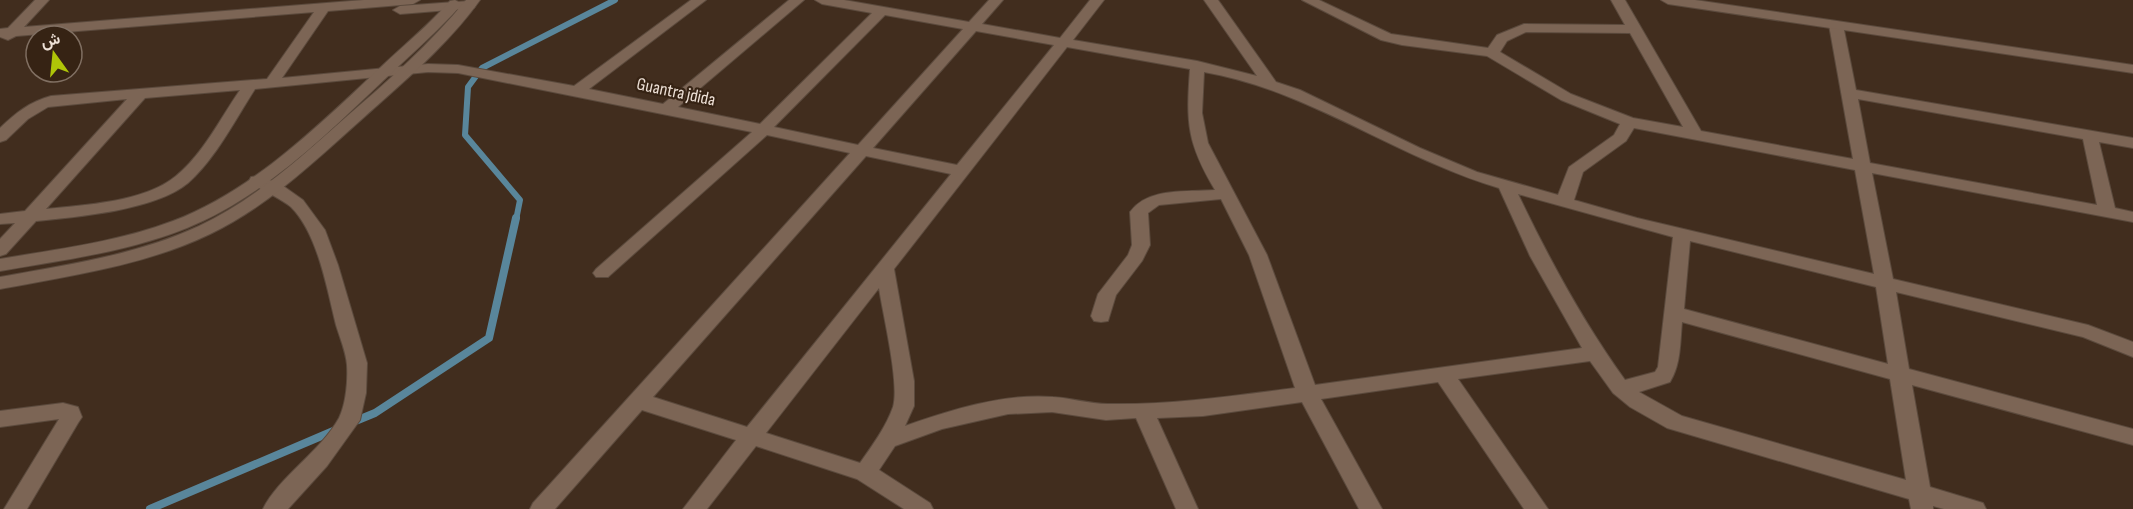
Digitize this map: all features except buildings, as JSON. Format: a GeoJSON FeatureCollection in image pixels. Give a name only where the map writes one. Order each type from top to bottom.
{"type":"FeatureCollection","features":[{"type":"Feature","properties":{"kind":"street"},"geometry":{"type":"LineString","coordinates":[[3,38],[42,0]]}},
{"type":"Feature","properties":{"kind":"street"},"geometry":{"type":"LineString","coordinates":[[84,36],[321,12],[413,0]]}},
{"type":"Feature","properties":{"kind":"street"},"geometry":{"type":"LineString","coordinates":[[577,91],[699,0]]}},
{"type":"Feature","properties":{"kind":"street"},"geometry":{"type":"LineString","coordinates":[[666,110],[796,0]]}},
{"type":"Feature","properties":{"kind":"street"},"geometry":{"type":"LineString","coordinates":[[822,0],[1197,65],[1269,83],[1344,115],[1414,151],[1506,186],[1632,222],[2088,332],[2133,350]]}},
{"type":"Feature","properties":{"kind":"street"},"geometry":{"type":"LineString","coordinates":[[542,509],[996,0]]}},
{"type":"Feature","properties":{"kind":"street"},"geometry":{"type":"LineString","coordinates":[[694,509],[1096,0]]}},
{"type":"Feature","properties":{"kind":"street"},"geometry":{"type":"LineString","coordinates":[[1211,0],[1269,83]]}},
{"type":"Feature","properties":{"kind":"street"},"geometry":{"type":"LineString","coordinates":[[1309,0],[1386,37],[1492,53],[1566,98],[1629,122],[2133,217]]}},
{"type":"Feature","properties":{"kind":"street"},"geometry":{"type":"LineString","coordinates":[[1618,0],[1694,134]]}},
{"type":"Feature","properties":{"kind":"street"},"geometry":{"type":"LineString","coordinates":[[1668,0],[2133,69]]}},
{"type":"Feature","properties":{"kind":"street"},"geometry":{"type":"LineString","coordinates":[[3,38],[463,3]]}},
{"type":"Feature","properties":{"kind":"street"},"geometry":{"type":"LineString","coordinates":[[0,283],[80,268],[182,240],[222,221],[265,184],[410,70],[463,3]]}},
{"type":"Feature","properties":{"kind":"street"},"geometry":{"type":"LineString","coordinates":[[0,265],[141,238],[183,224],[265,184],[381,74],[463,3]]}},
{"type":"Feature","properties":{"kind":"street"},"geometry":{"type":"LineString","coordinates":[[602,273],[763,130],[882,10]]}},
{"type":"Feature","properties":{"kind":"street"},"geometry":{"type":"LineString","coordinates":[[272,82],[321,12]]}},
{"type":"Feature","properties":{"kind":"street"},"geometry":{"type":"LineString","coordinates":[[1836,25],[1885,283],[1920,501]]}},
{"type":"Feature","properties":{"kind":"street"},"geometry":{"type":"LineString","coordinates":[[1492,53],[1502,38],[1524,28],[1633,29]]}},
{"type":"Feature","properties":{"kind":"street"},"geometry":{"type":"LineString","coordinates":[[3,38],[24,39]]}},
{"type":"Feature","properties":{"kind":"street"},"geometry":{"type":"LineString","coordinates":[[1197,65],[1194,113],[1198,133],[1213,172],[1258,255],[1308,394],[1371,509]]}},
{"type":"Feature","properties":{"kind":"street","name":"Guantra jdida"},"geometry":{"type":"LineString","coordinates":[[20,117],[33,107],[51,101],[410,70],[458,69],[577,91],[962,171]]}},
{"type":"Feature","properties":{"kind":"street"},"geometry":{"type":"LineString","coordinates":[[0,219],[102,206],[162,191],[180,181],[194,165],[251,84]]}},
{"type":"Feature","properties":{"kind":"street"},"geometry":{"type":"LineString","coordinates":[[0,250],[141,93]]}},
{"type":"Feature","properties":{"kind":"street"},"geometry":{"type":"LineString","coordinates":[[1848,93],[2133,143]]}},
{"type":"Feature","properties":{"kind":"street"},"geometry":{"type":"LineString","coordinates":[[0,119],[20,117]]}},
{"type":"Feature","properties":{"kind":"street"},"geometry":{"type":"LineString","coordinates":[[0,137],[20,117]]}},
{"type":"Feature","properties":{"kind":"street"},"geometry":{"type":"LineString","coordinates":[[1565,201],[1575,170],[1620,138],[1629,122]]}},
{"type":"Feature","properties":{"kind":"street"},"geometry":{"type":"LineString","coordinates":[[2090,136],[2107,212]]}},
{"type":"Feature","properties":{"kind":"street"},"geometry":{"type":"LineString","coordinates":[[265,184],[297,204],[316,230],[329,266],[357,363],[356,393],[349,420],[319,460],[274,509]]}},
{"type":"Feature","properties":{"kind":"street"},"geometry":{"type":"LineString","coordinates":[[1506,186],[1539,256],[1595,353],[1620,387],[1637,402],[1675,422],[1920,501],[1975,509]]}},
{"type":"Feature","properties":{"kind":"street"},"geometry":{"type":"LineString","coordinates":[[1101,316],[1107,294],[1136,257],[1141,245],[1140,212],[1145,205],[1155,200],[1226,194]]}},
{"type":"Feature","properties":{"kind":"street"},"geometry":{"type":"LineString","coordinates":[[1620,387],[1649,383],[1663,377],[1668,367],[1682,234]]}},
{"type":"Feature","properties":{"kind":"street"},"geometry":{"type":"LineString","coordinates":[[865,473],[887,441],[904,406],[904,381],[885,269]]}},
{"type":"Feature","properties":{"kind":"street"},"geometry":{"type":"LineString","coordinates":[[1673,313],[2133,436]]}},
{"type":"Feature","properties":{"kind":"street"},"geometry":{"type":"LineString","coordinates":[[887,441],[939,422],[1008,406],[1052,405],[1106,412],[1203,408],[1595,353]]}},
{"type":"Feature","properties":{"kind":"street"},"geometry":{"type":"LineString","coordinates":[[1443,374],[1537,509]]}},
{"type":"Feature","properties":{"kind":"street"},"geometry":{"type":"LineString","coordinates":[[640,401],[865,473],[922,509]]}},
{"type":"Feature","properties":{"kind":"street"},"geometry":{"type":"LineString","coordinates":[[0,419],[71,412],[68,424],[15,509]]}},
{"type":"Feature","properties":{"kind":"street"},"geometry":{"type":"LineString","coordinates":[[1144,412],[1187,509]]}},
{"type":"Feature","properties":{"kind":"waterway"},"geometry":{"type":"LineString","coordinates":[[516,220],[520,200],[465,135],[468,87],[482,68],[615,0]]}},
{"type":"Feature","properties":{"kind":"waterway"},"geometry":{"type":"LineString","coordinates":[[353,422],[375,413],[489,338],[516,218]]}},
{"type":"Feature","properties":{"kind":"waterway"},"geometry":{"type":"LineString","coordinates":[[150,509],[338,429]]}}]}
